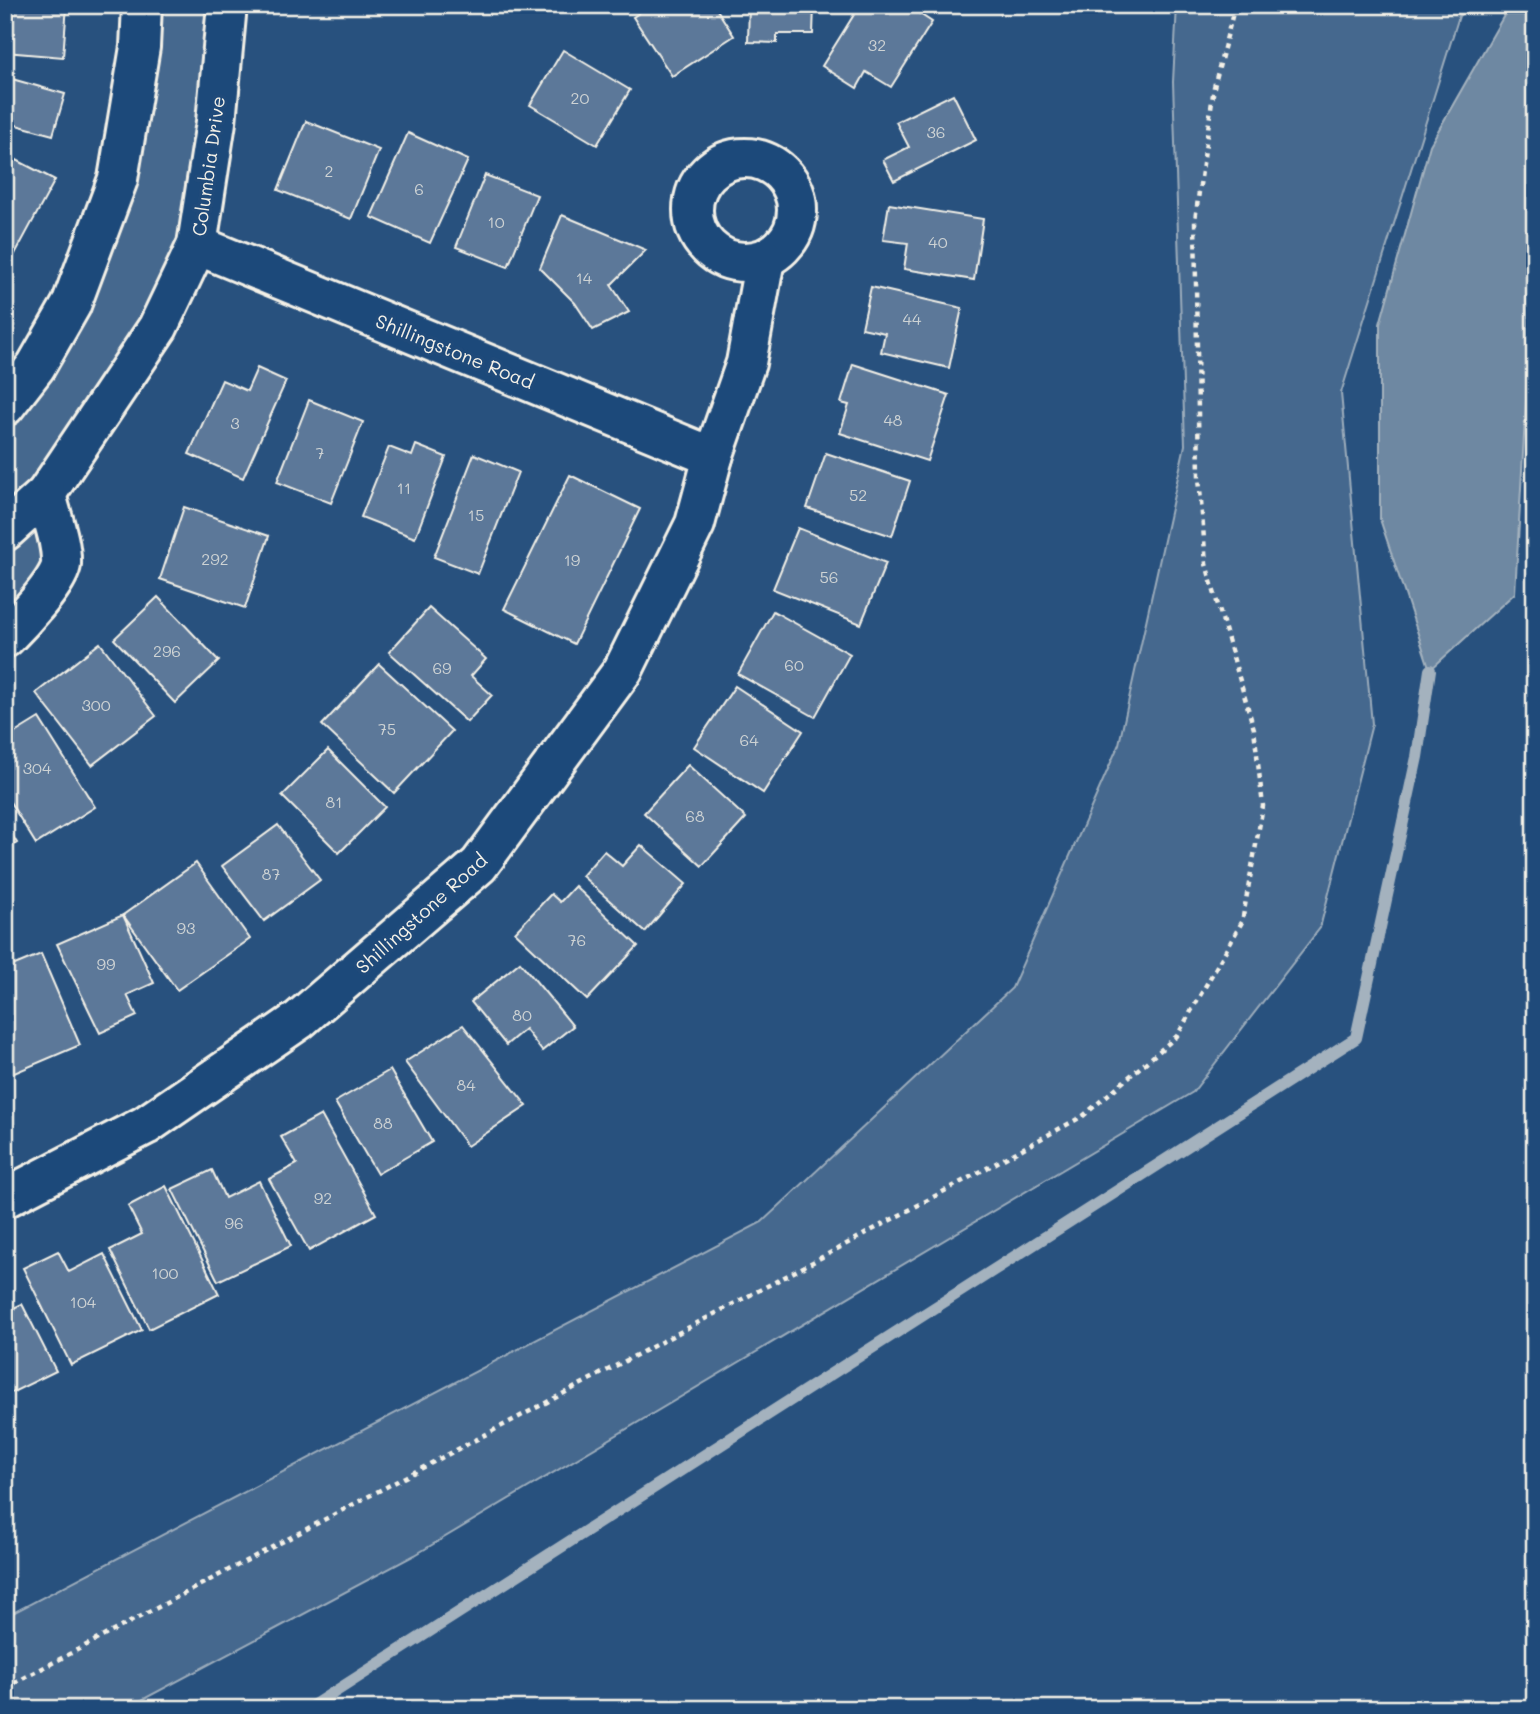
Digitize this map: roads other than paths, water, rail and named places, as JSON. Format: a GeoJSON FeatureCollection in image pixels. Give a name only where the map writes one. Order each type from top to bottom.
{"type":"FeatureCollection","features":[{"type":"Feature","properties":{"kind":"street"},"geometry":{"type":"LineString","coordinates":[[5,406],[36,366],[71,304],[118,179],[140,47],[142,5]]}},
{"type":"Feature","properties":{"kind":"street","name":"Columbia Drive"},"geometry":{"type":"LineString","coordinates":[[5,531],[46,494],[158,327],[197,245],[216,122],[227,5]]}},
{"type":"Feature","properties":{"kind":"street","name":"Shillingstone Road"},"geometry":{"type":"LineString","coordinates":[[197,245],[713,457]]}},
{"type":"Feature","properties":{"kind":"street","name":"Shillingstone Road"},"geometry":{"type":"LineString","coordinates":[[5,1199],[146,1125],[299,1020],[479,865],[623,670],[695,524],[713,457],[746,363],[765,259]]}},
{"type":"Feature","properties":{"kind":"street"},"geometry":{"type":"LineString","coordinates":[[5,638],[32,609],[62,567],[46,494]]}},
{"type":"Feature","properties":{"kind":"waterway"},"geometry":{"type":"LineString","coordinates":[[308,1709],[1356,1038],[1417,757],[1430,670]]}}]}
